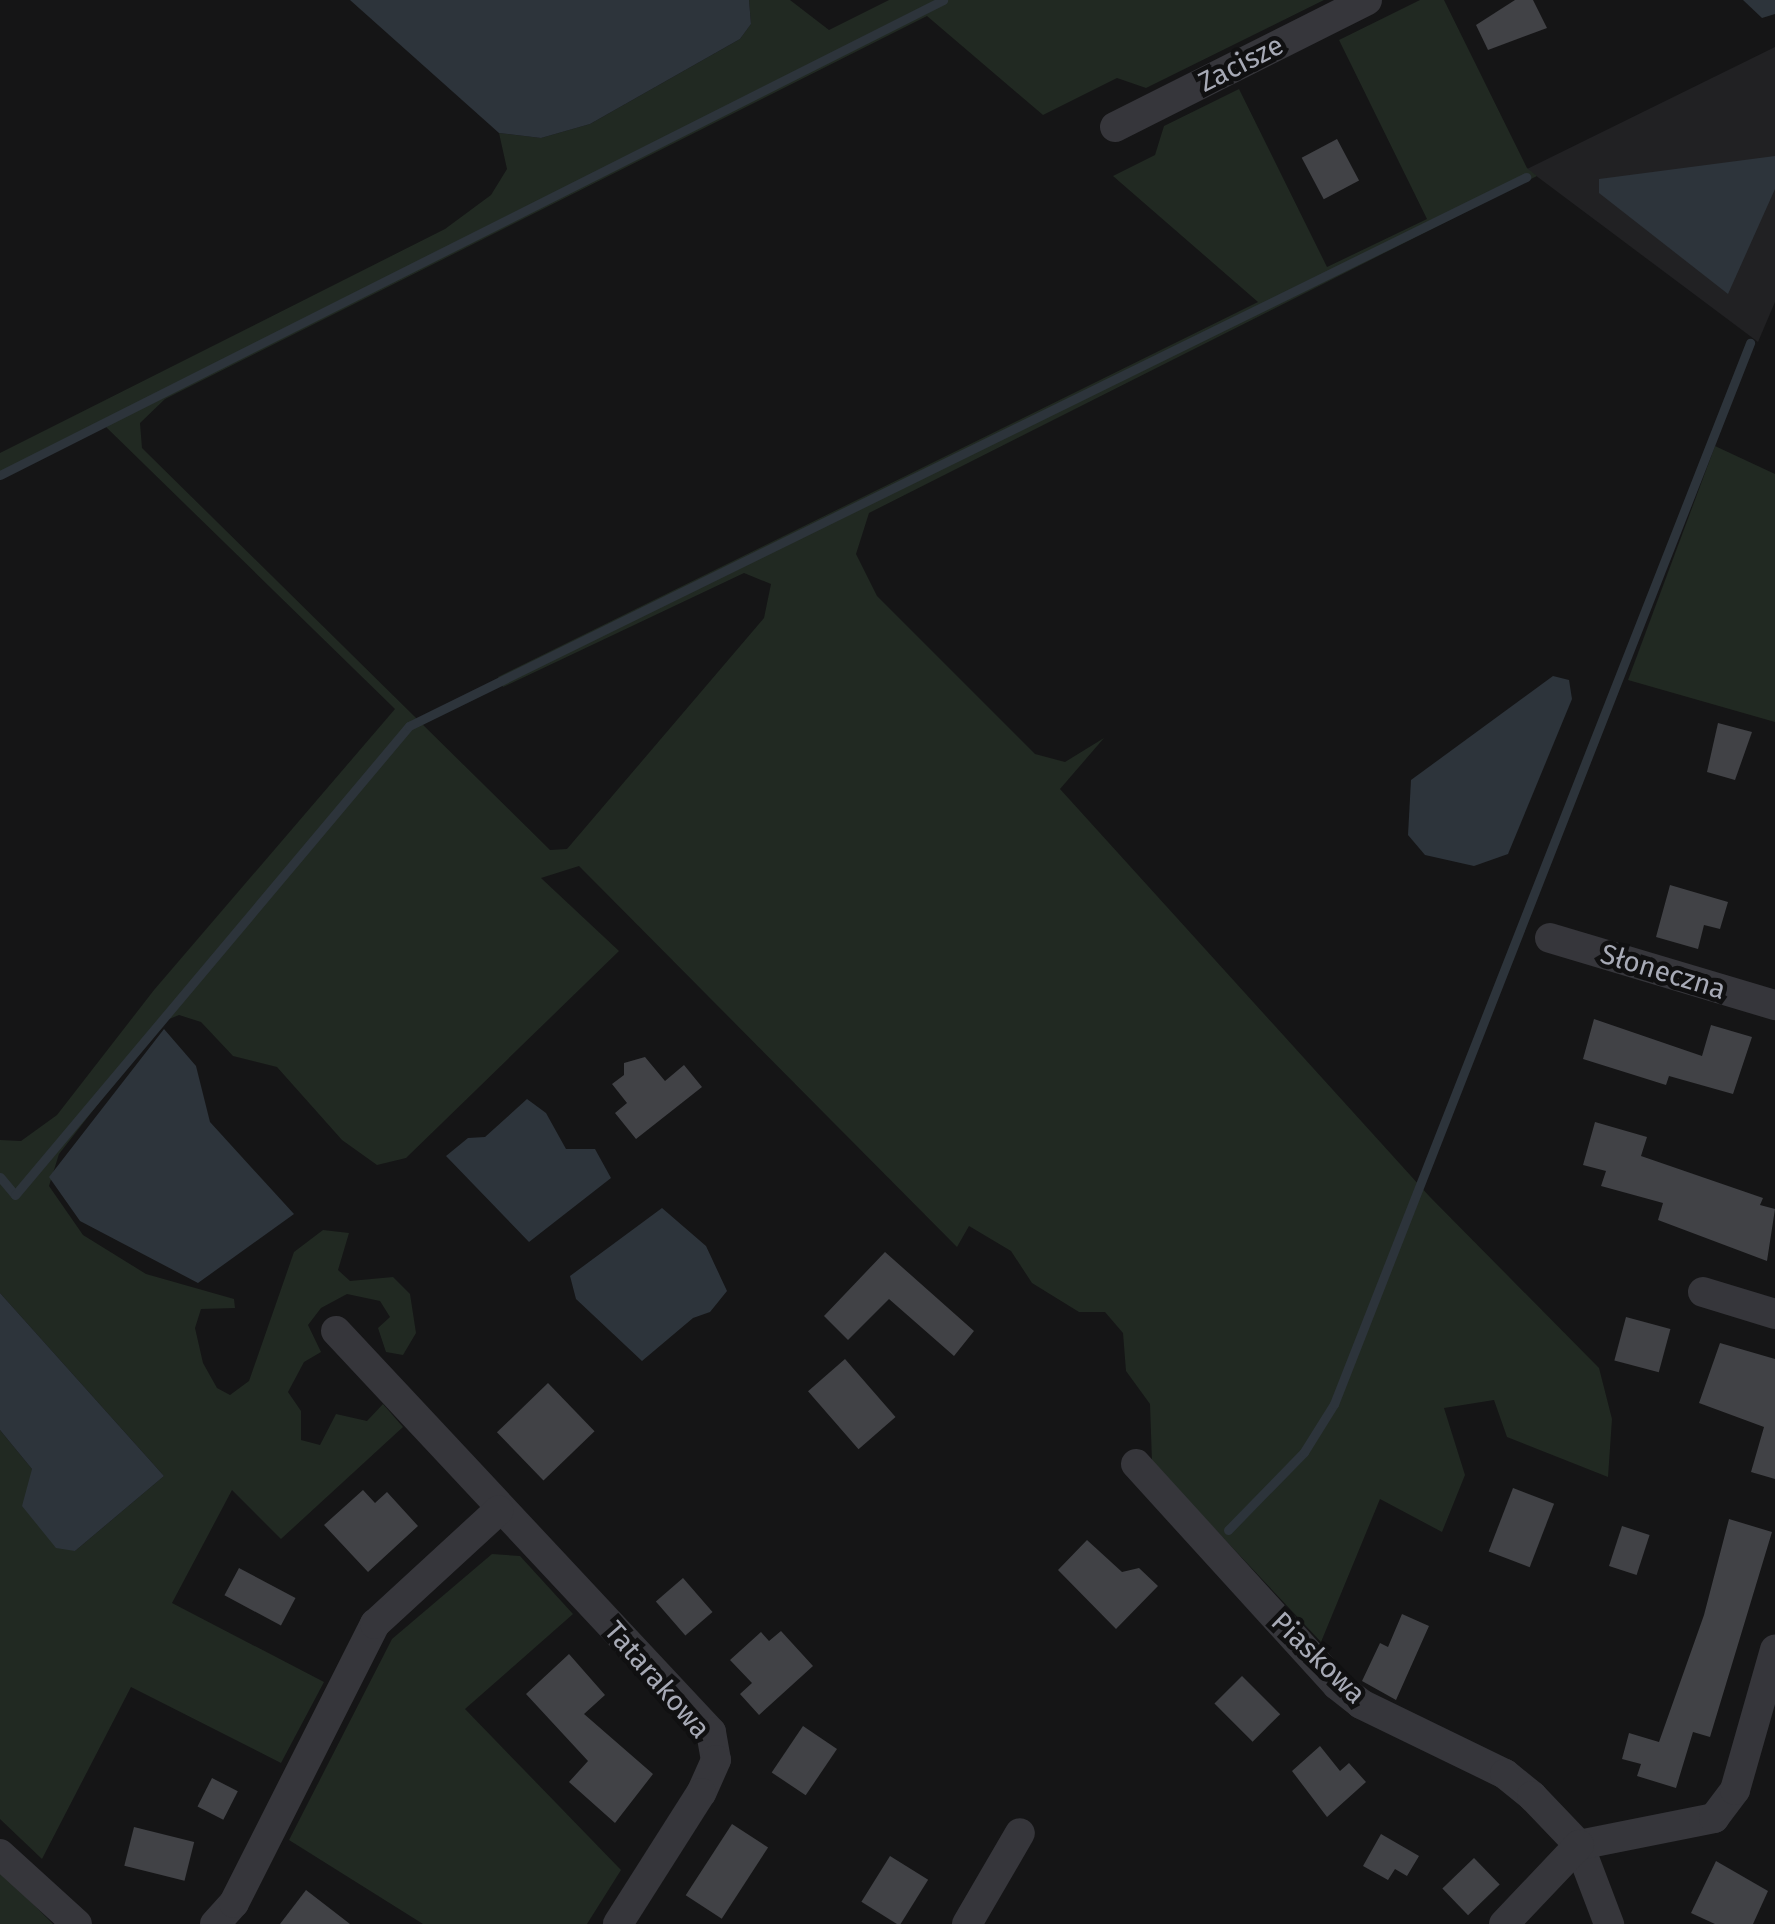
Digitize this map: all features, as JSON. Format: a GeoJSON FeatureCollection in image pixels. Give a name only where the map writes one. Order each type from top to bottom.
{"type":"FeatureCollection","features":[{"type":"Feature","properties":{"kind":"street","name":"Zacisze"},"geometry":{"type":"LineString","coordinates":[[1115,127],[1367,0]]}},
{"type":"Feature","properties":{"kind":"street","name":"Słoneczna"},"geometry":{"type":"LineString","coordinates":[[1550,938],[1775,1005]]}},
{"type":"Feature","properties":{"kind":"street"},"geometry":{"type":"LineString","coordinates":[[1703,1292],[1775,1314]]}},
{"type":"Feature","properties":{"kind":"street","name":"Tatarakowa"},"geometry":{"type":"LineString","coordinates":[[336,1331],[499,1510],[711,1732],[716,1760],[702,1793],[618,1924]]}},
{"type":"Feature","properties":{"kind":"street","name":"Piaskowa"},"geometry":{"type":"LineString","coordinates":[[1136,1464],[1337,1685],[1360,1704],[1505,1774],[1579,1845],[1609,1924]]}},
{"type":"Feature","properties":{"kind":"street"},"geometry":{"type":"LineString","coordinates":[[215,1924],[234,1904],[376,1624],[499,1510]]}},
{"type":"Feature","properties":{"kind":"street"},"geometry":{"type":"LineString","coordinates":[[1504,1924],[1579,1845],[1714,1818],[1736,1790],[1775,1650]]}},
{"type":"Feature","properties":{"kind":"street"},"geometry":{"type":"LineString","coordinates":[[966,1924],[1020,1832]]}},
{"type":"Feature","properties":{"kind":"street"},"geometry":{"type":"LineString","coordinates":[[0,1854],[76,1924]]}},
{"type":"Feature","properties":{"kind":"shaded area"},"geometry":{"type":"Polygon","coordinates":[[[350,0],[749,0],[751,24],[740,39],[590,124],[541,138],[499,133],[350,0]]]}},
{"type":"Feature","properties":{"kind":"shaded area"},"geometry":{"type":"Polygon","coordinates":[[[749,0],[790,0],[829,30],[889,0],[1324,0],[1146,88],[1117,78],[1043,115],[927,16],[165,399],[140,423],[142,448],[550,850],[567,849],[764,618],[771,584],[744,573],[503,687],[498,677],[1258,302],[1113,176],[1155,155],[1164,126],[1239,89],[1327,267],[1427,219],[1339,40],[1420,0],[1444,0],[1527,168],[1537,176],[869,513],[856,554],[877,596],[1035,754],[1065,762],[1104,738],[1060,789],[1430,1197],[1599,1368],[1612,1419],[1608,1477],[1507,1437],[1494,1400],[1444,1408],[1465,1475],[1442,1532],[1380,1499],[1321,1642],[1152,1462],[1150,1404],[1126,1371],[1123,1333],[1105,1312],[1079,1312],[1032,1283],[1011,1251],[969,1226],[957,1247],[579,866],[541,878],[619,951],[406,1158],[377,1165],[342,1140],[277,1067],[233,1056],[201,1022],[179,1015],[162,1022],[59,1154],[49,1186],[83,1235],[146,1274],[234,1299],[235,1308],[201,1309],[195,1328],[203,1363],[217,1388],[230,1395],[249,1381],[294,1252],[323,1230],[349,1233],[338,1270],[350,1281],[393,1277],[410,1294],[416,1333],[403,1355],[386,1352],[378,1328],[390,1317],[380,1301],[347,1294],[321,1308],[308,1325],[321,1352],[304,1362],[288,1392],[301,1411],[301,1440],[320,1445],[336,1414],[367,1421],[383,1404],[403,1427],[281,1539],[232,1490],[172,1603],[324,1682],[281,1763],[131,1687],[42,1859],[0,1819],[0,1430],[32,1469],[75,1551],[164,1476],[0,1293],[0,1140],[21,1141],[57,1115],[154,990],[395,709],[105,426],[0,478],[0,453],[445,229],[491,195],[507,169],[499,133],[541,138],[590,124],[740,39],[751,24],[749,0]]]}},
{"type":"Feature","properties":{"kind":"shaded area"},"geometry":{"type":"Polygon","coordinates":[[[1743,0],[1775,0],[1775,14],[1762,18],[1743,0]]]}},
{"type":"Feature","properties":{"kind":"shaded area"},"geometry":{"type":"Polygon","coordinates":[[[1775,47],[1775,302],[1758,342],[1527,169],[1775,47]]]}},
{"type":"Feature","properties":{"kind":"shaded area"},"geometry":{"type":"Polygon","coordinates":[[[1775,156],[1775,189],[1728,294],[1599,193],[1599,179],[1775,156]]]}},
{"type":"Feature","properties":{"kind":"shaded area"},"geometry":{"type":"Polygon","coordinates":[[[1715,446],[1775,474],[1775,722],[1628,680],[1715,446]]]}},
{"type":"Feature","properties":{"kind":"shaded area"},"geometry":{"type":"Polygon","coordinates":[[[1553,676],[1569,680],[1572,699],[1508,854],[1474,866],[1425,855],[1408,835],[1411,780],[1553,676]]]}},
{"type":"Feature","properties":{"kind":"shaded area"},"geometry":{"type":"Polygon","coordinates":[[[164,1029],[196,1066],[210,1122],[294,1214],[198,1283],[80,1221],[49,1177],[164,1029]]]}},
{"type":"Feature","properties":{"kind":"shaded area"},"geometry":{"type":"Polygon","coordinates":[[[527,1099],[546,1113],[566,1149],[595,1149],[611,1178],[529,1242],[446,1156],[468,1138],[485,1137],[527,1099]]]}},
{"type":"Feature","properties":{"kind":"shaded area"},"geometry":{"type":"Polygon","coordinates":[[[662,1208],[706,1246],[727,1291],[710,1312],[693,1318],[642,1361],[576,1299],[570,1276],[662,1208]]]}},
{"type":"Feature","properties":{"kind":"shaded area"},"geometry":{"type":"Polygon","coordinates":[[[0,1293],[164,1476],[75,1551],[56,1548],[22,1506],[32,1469],[0,1430],[0,1293]]]}},
{"type":"Feature","properties":{"kind":"shaded area"},"geometry":{"type":"Polygon","coordinates":[[[492,1554],[520,1556],[573,1614],[465,1709],[621,1870],[587,1924],[423,1924],[289,1840],[392,1639],[492,1554]]]}},
{"type":"Feature","properties":{"kind":"shaded area"},"geometry":{"type":"Polygon","coordinates":[[[0,1872],[27,1898],[53,1924],[0,1924],[0,1872]]]}},
{"type":"Feature","properties":{"kind":"building"},"geometry":{"type":"Polygon","coordinates":[[[1515,0],[1533,0],[1547,28],[1488,50],[1476,25],[1515,0]]]}},
{"type":"Feature","properties":{"kind":"building"},"geometry":{"type":"Polygon","coordinates":[[[1337,139],[1359,180],[1324,199],[1302,158],[1337,139]]]}},
{"type":"Feature","properties":{"kind":"building"},"geometry":{"type":"Polygon","coordinates":[[[1718,723],[1752,732],[1735,780],[1707,772],[1718,723]]]}},
{"type":"Feature","properties":{"kind":"building"},"geometry":{"type":"Polygon","coordinates":[[[1670,885],[1728,902],[1720,929],[1704,925],[1698,949],[1656,937],[1670,885]]]}},
{"type":"Feature","properties":{"kind":"building"},"geometry":{"type":"Polygon","coordinates":[[[1594,1019],[1702,1056],[1711,1025],[1752,1037],[1733,1094],[1669,1076],[1666,1085],[1583,1059],[1594,1019]]]}},
{"type":"Feature","properties":{"kind":"building"},"geometry":{"type":"Polygon","coordinates":[[[645,1057],[665,1081],[684,1065],[702,1087],[636,1139],[615,1113],[627,1103],[612,1084],[624,1075],[624,1063],[645,1057]]]}},
{"type":"Feature","properties":{"kind":"building"},"geometry":{"type":"Polygon","coordinates":[[[1595,1122],[1647,1137],[1641,1156],[1763,1198],[1760,1205],[1775,1209],[1767,1261],[1658,1220],[1663,1203],[1601,1186],[1606,1171],[1583,1165],[1595,1122]]]}},
{"type":"Feature","properties":{"kind":"building"},"geometry":{"type":"Polygon","coordinates":[[[885,1252],[974,1331],[954,1356],[889,1299],[848,1340],[824,1316],[885,1252]]]}},
{"type":"Feature","properties":{"kind":"building"},"geometry":{"type":"Polygon","coordinates":[[[1626,1317],[1670,1329],[1659,1372],[1614,1360],[1626,1317]]]}},
{"type":"Feature","properties":{"kind":"building"},"geometry":{"type":"Polygon","coordinates":[[[1720,1343],[1775,1359],[1775,1479],[1751,1472],[1764,1427],[1699,1403],[1720,1343]]]}},
{"type":"Feature","properties":{"kind":"building"},"geometry":{"type":"Polygon","coordinates":[[[845,1359],[896,1417],[859,1449],[808,1391],[845,1359]]]}},
{"type":"Feature","properties":{"kind":"building"},"geometry":{"type":"Polygon","coordinates":[[[548,1383],[595,1431],[543,1481],[497,1432],[548,1383]]]}},
{"type":"Feature","properties":{"kind":"building"},"geometry":{"type":"Polygon","coordinates":[[[1513,1488],[1554,1504],[1530,1567],[1489,1551],[1513,1488]]]}},
{"type":"Feature","properties":{"kind":"building"},"geometry":{"type":"Polygon","coordinates":[[[363,1490],[375,1503],[387,1492],[418,1526],[368,1572],[324,1525],[363,1490]]]}},
{"type":"Feature","properties":{"kind":"building"},"geometry":{"type":"Polygon","coordinates":[[[1729,1519],[1772,1532],[1710,1737],[1693,1732],[1676,1788],[1637,1776],[1641,1764],[1622,1759],[1629,1733],[1659,1742],[1704,1615],[1729,1519]]]}},
{"type":"Feature","properties":{"kind":"building"},"geometry":{"type":"Polygon","coordinates":[[[1622,1526],[1650,1535],[1637,1575],[1609,1566],[1622,1526]]]}},
{"type":"Feature","properties":{"kind":"building"},"geometry":{"type":"Polygon","coordinates":[[[1087,1540],[1122,1572],[1139,1568],[1158,1586],[1116,1629],[1058,1570],[1087,1540]]]}},
{"type":"Feature","properties":{"kind":"building"},"geometry":{"type":"Polygon","coordinates":[[[239,1568],[296,1598],[281,1625],[224,1595],[239,1568]]]}},
{"type":"Feature","properties":{"kind":"building"},"geometry":{"type":"Polygon","coordinates":[[[683,1578],[713,1612],[685,1636],[656,1602],[683,1578]]]}},
{"type":"Feature","properties":{"kind":"building"},"geometry":{"type":"Polygon","coordinates":[[[1402,1614],[1429,1626],[1396,1700],[1362,1681],[1380,1643],[1388,1647],[1402,1614]]]}},
{"type":"Feature","properties":{"kind":"building"},"geometry":{"type":"Polygon","coordinates":[[[781,1631],[813,1666],[759,1715],[740,1694],[752,1683],[730,1660],[761,1632],[769,1641],[781,1631]]]}},
{"type":"Feature","properties":{"kind":"building"},"geometry":{"type":"Polygon","coordinates":[[[569,1654],[605,1695],[584,1714],[653,1774],[615,1823],[569,1782],[588,1761],[526,1694],[569,1654]]]}},
{"type":"Feature","properties":{"kind":"building"},"geometry":{"type":"Polygon","coordinates":[[[1242,1676],[1280,1714],[1253,1742],[1214,1704],[1242,1676]]]}},
{"type":"Feature","properties":{"kind":"building"},"geometry":{"type":"Polygon","coordinates":[[[803,1726],[837,1749],[806,1795],[772,1772],[803,1726]]]}},
{"type":"Feature","properties":{"kind":"building"},"geometry":{"type":"Polygon","coordinates":[[[1320,1746],[1340,1771],[1349,1763],[1366,1782],[1327,1817],[1292,1771],[1320,1746]]]}},
{"type":"Feature","properties":{"kind":"building"},"geometry":{"type":"Polygon","coordinates":[[[212,1778],[238,1791],[223,1820],[197,1807],[212,1778]]]}},
{"type":"Feature","properties":{"kind":"building"},"geometry":{"type":"Polygon","coordinates":[[[732,1824],[768,1847],[722,1919],[686,1895],[732,1824]]]}},
{"type":"Feature","properties":{"kind":"building"},"geometry":{"type":"Polygon","coordinates":[[[134,1827],[194,1842],[184,1881],[124,1866],[134,1827]]]}},
{"type":"Feature","properties":{"kind":"building"},"geometry":{"type":"Polygon","coordinates":[[[1381,1834],[1419,1856],[1407,1876],[1395,1869],[1388,1880],[1363,1866],[1381,1834]]]}},
{"type":"Feature","properties":{"kind":"building"},"geometry":{"type":"Polygon","coordinates":[[[890,1856],[928,1880],[901,1924],[861,1902],[890,1856]]]}},
{"type":"Feature","properties":{"kind":"building"},"geometry":{"type":"Polygon","coordinates":[[[1474,1858],[1500,1885],[1468,1915],[1442,1889],[1474,1858]]]}},
{"type":"Feature","properties":{"kind":"building"},"geometry":{"type":"Polygon","coordinates":[[[1716,1861],[1768,1891],[1753,1924],[1715,1924],[1691,1913],[1716,1861]]]}},
{"type":"Feature","properties":{"kind":"building"},"geometry":{"type":"Polygon","coordinates":[[[306,1890],[350,1924],[280,1924],[306,1890]]]}},
{"type":"Feature","properties":{"kind":"waterway"},"geometry":{"type":"LineString","coordinates":[[0,475],[943,0]]}},
{"type":"Feature","properties":{"kind":"waterway"},"geometry":{"type":"LineString","coordinates":[[0,1177],[15,1195],[409,726],[1526,177]]}},
{"type":"Feature","properties":{"kind":"waterway"},"geometry":{"type":"LineString","coordinates":[[1228,1530],[1304,1452],[1334,1404],[1750,343]]}}]}
